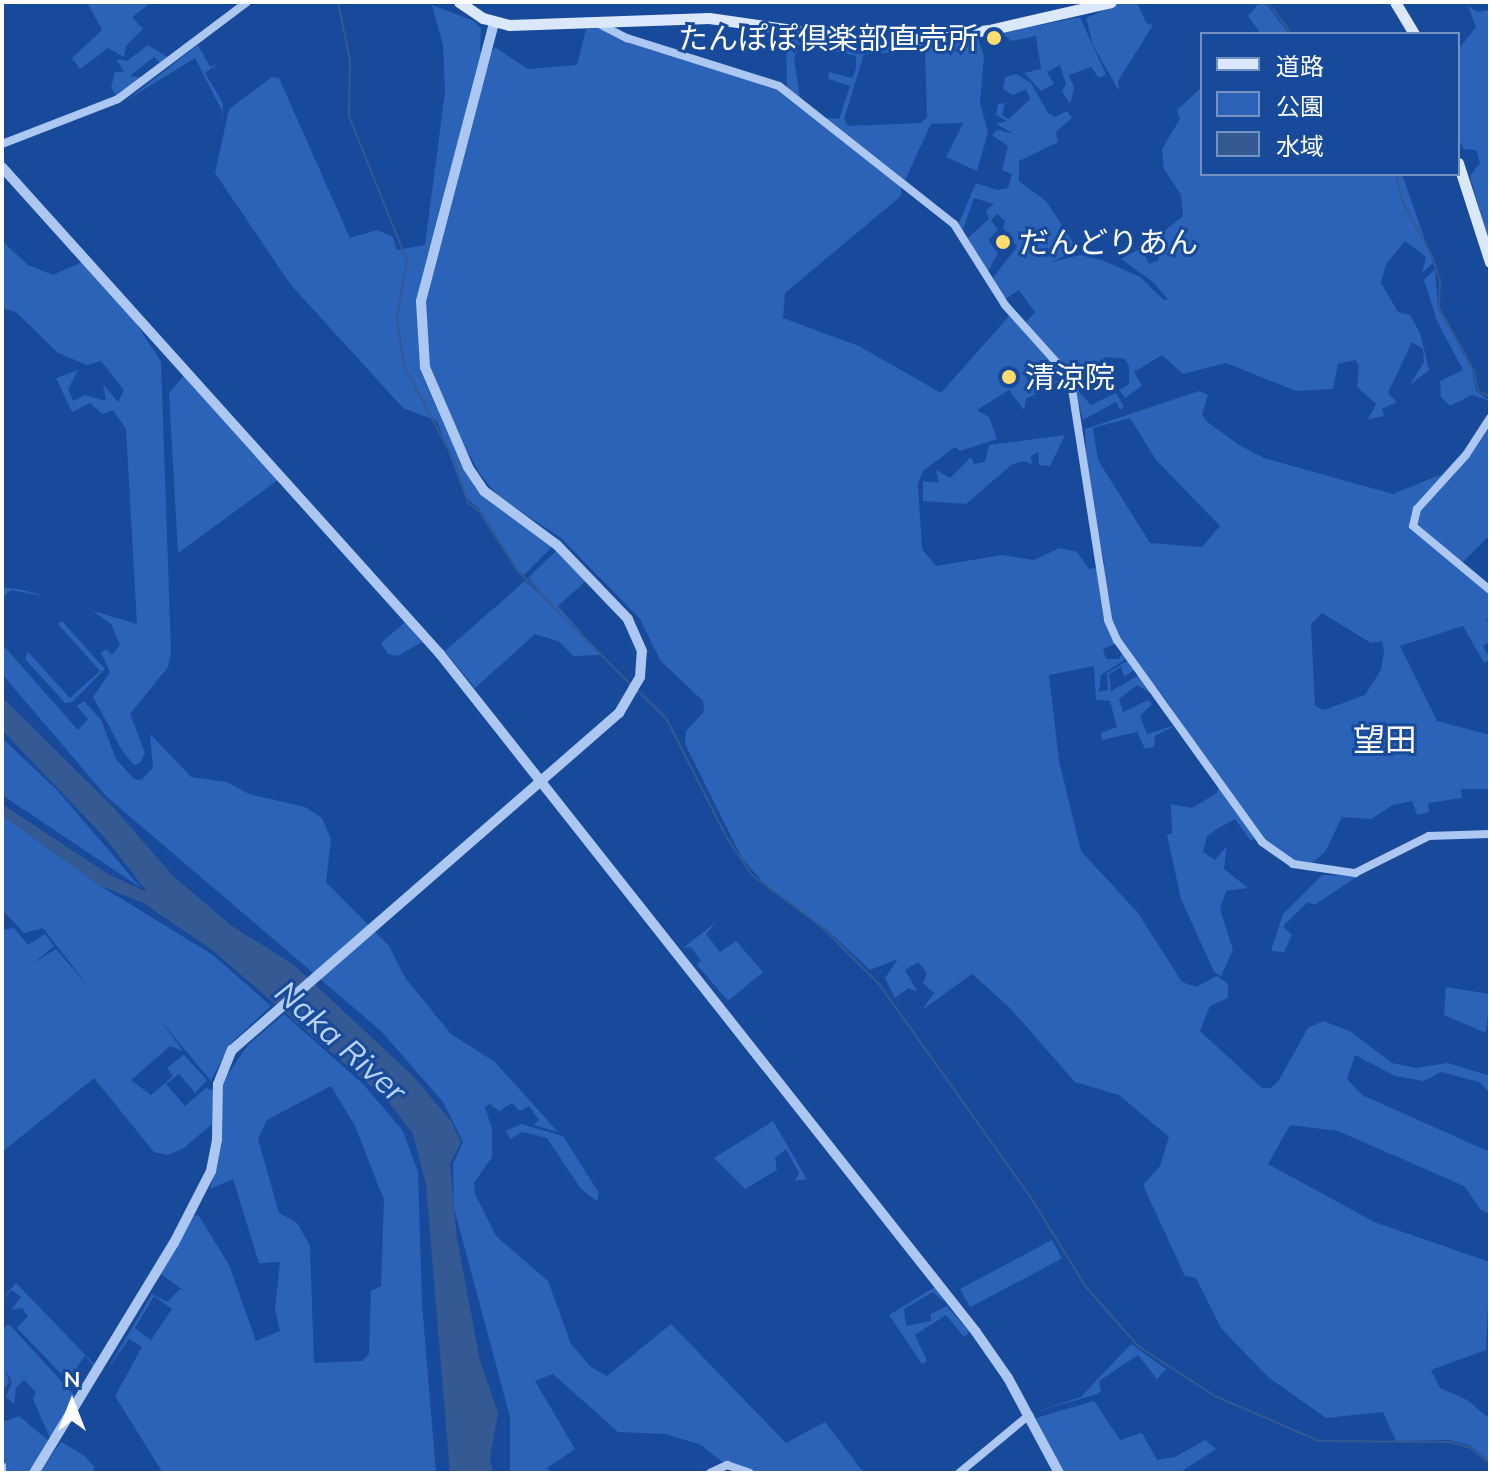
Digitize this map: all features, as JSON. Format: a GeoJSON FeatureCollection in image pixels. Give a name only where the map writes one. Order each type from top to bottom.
{"type":"FeatureCollection","features":[{"type":"Feature","properties":{"kind":"main road"},"geometry":{"type":"LineString","coordinates":[[459,2],[494,23],[709,18],[884,43],[1020,25],[1111,2]]}},
{"type":"Feature","properties":{"kind":"main road"},"geometry":{"type":"LineString","coordinates":[[1395,2],[1413,32]]}},
{"type":"Feature","properties":{"kind":"main road"},"geometry":{"type":"LineString","coordinates":[[1460,169],[1490,262]]}},
{"type":"Feature","properties":{"kind":"street"},"geometry":{"type":"LineString","coordinates":[[2,144],[127,94],[247,2]]}},
{"type":"Feature","properties":{"kind":"street"},"geometry":{"type":"LineString","coordinates":[[595,21],[627,38],[779,86],[954,224],[1005,305],[1057,363],[1072,389],[1108,620],[1117,640],[1262,842],[1293,864],[1355,873],[1429,836],[1490,834]]}},
{"type":"Feature","properties":{"kind":"street"},"geometry":{"type":"LineString","coordinates":[[34,1473],[193,1208],[214,1160],[223,1066],[257,1023],[628,702],[640,677],[642,651],[635,629],[613,600],[557,545],[494,501],[476,480],[425,367],[421,301],[494,23]]}},
{"type":"Feature","properties":{"kind":"street"},"geometry":{"type":"LineString","coordinates":[[2,167],[403,611],[871,1194],[989,1350],[1029,1415],[1059,1473]]}},
{"type":"Feature","properties":{"kind":"street"},"geometry":{"type":"LineString","coordinates":[[1490,418],[1466,455],[1417,509],[1413,526],[1490,590]]}},
{"type":"Feature","properties":{"kind":"street"},"geometry":{"type":"LineString","coordinates":[[959,1473],[1029,1415]]}},
{"type":"Feature","properties":{"kind":"street"},"geometry":{"type":"LineString","coordinates":[[710,1473],[727,1465],[750,1473]]}},
{"type":"Feature","properties":{"kind":"street"},"geometry":{"type":"LineString","coordinates":[[2,1466],[2,1473]]}},
{"type":"Feature","properties":{"kind":"green space"},"geometry":{"type":"Polygon","coordinates":[[[87,2],[152,2],[132,17],[143,29],[126,46],[124,57],[108,48],[80,69],[72,58],[102,30],[87,2]]]}},
{"type":"Feature","properties":{"kind":"green space"},"geometry":{"type":"Polygon","coordinates":[[[1123,2],[1137,2],[1146,23],[1153,25],[1118,81],[1119,91],[1093,45],[1086,18],[1123,2]]]}},
{"type":"Feature","properties":{"kind":"green space"},"geometry":{"type":"Polygon","coordinates":[[[1260,2],[1265,2],[1288,32],[1260,32],[1248,16],[1260,2]]]}},
{"type":"Feature","properties":{"kind":"green space"},"geometry":{"type":"Polygon","coordinates":[[[432,5],[474,21],[481,28],[480,51],[490,55],[495,47],[528,69],[577,65],[586,29],[597,28],[769,83],[901,186],[901,196],[785,293],[783,318],[859,346],[941,393],[1010,315],[1056,367],[1042,375],[1044,381],[1037,384],[1031,372],[1025,375],[1031,388],[1064,379],[1026,399],[1024,410],[1009,390],[977,410],[989,417],[997,439],[960,451],[955,447],[923,471],[918,484],[922,549],[936,566],[1002,555],[1034,560],[1060,548],[1077,552],[1089,569],[1105,566],[1087,476],[1085,429],[1199,391],[1208,395],[1202,414],[1206,421],[1239,445],[1264,458],[1393,494],[1442,474],[1490,423],[1490,535],[1462,563],[1490,587],[1490,617],[1485,620],[1490,620],[1490,641],[1483,646],[1490,659],[1484,663],[1463,626],[1400,646],[1437,721],[1490,735],[1490,789],[1461,789],[1462,798],[1428,803],[1429,812],[1417,815],[1412,801],[1393,805],[1371,819],[1342,817],[1325,852],[1311,864],[1294,862],[1274,851],[1243,821],[1255,839],[1250,840],[1235,819],[1207,836],[1203,852],[1215,860],[1227,846],[1224,869],[1248,888],[1226,891],[1220,909],[1233,950],[1221,976],[1214,972],[1181,899],[1167,835],[1172,833],[1171,804],[1192,808],[1217,793],[1220,783],[1167,701],[1119,642],[1103,649],[1106,659],[1119,659],[1122,653],[1126,659],[1101,675],[1099,692],[1108,690],[1107,673],[1127,661],[1134,670],[1124,677],[1121,667],[1109,674],[1111,691],[1139,675],[1152,694],[1137,685],[1119,699],[1123,712],[1148,700],[1152,704],[1140,716],[1147,734],[1176,725],[1155,736],[1154,747],[1145,749],[1137,732],[1102,740],[1101,733],[1117,727],[1110,701],[1096,700],[1094,666],[1049,675],[1059,761],[1081,851],[1138,913],[1182,982],[1196,987],[1217,976],[1228,984],[1228,998],[1210,1006],[1200,1031],[1262,1088],[1271,1088],[1279,1080],[1308,1028],[1323,1021],[1350,1031],[1392,1063],[1416,1068],[1448,1063],[1490,1076],[1490,1093],[1479,1082],[1441,1072],[1424,1081],[1395,1076],[1355,1055],[1347,1079],[1362,1095],[1490,1152],[1490,1214],[1481,1210],[1464,1186],[1338,1131],[1290,1125],[1268,1164],[1374,1222],[1490,1262],[1486,1350],[1431,1370],[1440,1388],[1467,1400],[1490,1419],[1490,1462],[1471,1446],[1450,1440],[1396,1441],[1383,1412],[1326,1418],[1268,1377],[1221,1328],[1196,1278],[1185,1276],[1143,1185],[1160,1166],[1169,1137],[1119,1095],[1075,1082],[1010,1008],[972,974],[922,1010],[934,993],[923,983],[927,973],[918,962],[905,970],[917,991],[908,988],[895,998],[885,978],[898,959],[870,970],[825,928],[769,889],[742,858],[685,744],[686,731],[704,712],[703,701],[660,660],[640,619],[561,538],[499,497],[480,474],[452,424],[443,422],[475,488],[553,546],[524,575],[517,569],[481,511],[465,496],[437,421],[403,408],[291,285],[215,173],[229,109],[272,77],[279,78],[350,238],[377,230],[393,237],[397,250],[425,245],[445,92],[443,45],[432,5]],[[1130,418],[1093,428],[1098,460],[1150,543],[1202,547],[1220,526],[1156,460],[1130,418]],[[1322,613],[1311,624],[1315,706],[1324,710],[1365,695],[1381,670],[1384,651],[1382,641],[1371,643],[1322,613]]]}},
{"type":"Feature","properties":{"kind":"green space"},"geometry":{"type":"Polygon","coordinates":[[[1468,6],[1477,12],[1490,10],[1490,246],[1470,176],[1480,163],[1476,150],[1464,149],[1460,142],[1460,47],[1476,27],[1468,6]]]}},
{"type":"Feature","properties":{"kind":"green space"},"geometry":{"type":"Polygon","coordinates":[[[1080,17],[1106,75],[1099,78],[1091,67],[1069,75],[1074,88],[1070,104],[1062,91],[1066,84],[1060,65],[1047,72],[1054,84],[1041,91],[1024,73],[1041,69],[1036,36],[1012,41],[1001,33],[1080,17]]]}},
{"type":"Feature","properties":{"kind":"green space"},"geometry":{"type":"Polygon","coordinates":[[[786,34],[827,42],[830,47],[801,42],[794,58],[800,98],[787,87],[786,34]]]}},
{"type":"Feature","properties":{"kind":"green space"},"geometry":{"type":"Polygon","coordinates":[[[978,39],[984,56],[980,103],[988,132],[977,171],[946,157],[963,123],[931,124],[905,180],[826,118],[839,119],[850,86],[828,79],[829,72],[852,78],[856,69],[856,56],[834,51],[838,44],[878,48],[978,39]],[[925,51],[864,54],[844,119],[848,126],[921,123],[927,117],[925,51]]]}},
{"type":"Feature","properties":{"kind":"green space"},"geometry":{"type":"Polygon","coordinates":[[[148,45],[169,58],[161,64],[154,57],[130,76],[144,78],[116,96],[111,88],[115,72],[124,72],[116,59],[127,61],[148,45]]]}},
{"type":"Feature","properties":{"kind":"green space"},"geometry":{"type":"Polygon","coordinates":[[[198,45],[210,67],[218,64],[205,73],[223,103],[222,123],[222,111],[195,58],[127,100],[198,45]]]}},
{"type":"Feature","properties":{"kind":"green space"},"geometry":{"type":"Polygon","coordinates":[[[1016,74],[1031,83],[1048,113],[1055,117],[1067,111],[1072,118],[1056,132],[1058,142],[1019,161],[1019,181],[1046,201],[1078,250],[1051,262],[1080,255],[1102,260],[1140,277],[1164,300],[1168,299],[1153,282],[1121,259],[1141,248],[1149,264],[1159,260],[1151,242],[1183,216],[1181,195],[1164,169],[1162,149],[1180,119],[1177,110],[1200,89],[1200,176],[1403,176],[1433,263],[1422,273],[1426,257],[1405,241],[1386,264],[1381,283],[1398,312],[1410,315],[1420,333],[1429,370],[1410,385],[1424,362],[1423,349],[1412,342],[1388,393],[1397,402],[1382,409],[1384,416],[1368,419],[1376,404],[1357,387],[1359,365],[1355,360],[1338,364],[1333,389],[1296,391],[1226,363],[1183,374],[1162,355],[1134,372],[1142,386],[1125,398],[1119,390],[1129,384],[1129,366],[1125,359],[1106,357],[1079,375],[1079,392],[1091,405],[1116,393],[1124,407],[1120,410],[1116,402],[1083,420],[1074,386],[1025,323],[1035,312],[1019,290],[1005,299],[991,280],[1017,247],[1003,228],[1005,221],[997,214],[991,220],[998,230],[988,240],[998,253],[987,274],[968,238],[989,219],[986,210],[994,204],[974,198],[962,232],[958,225],[976,183],[997,190],[1008,188],[1012,174],[1002,170],[1008,146],[992,135],[997,130],[1014,134],[996,124],[1007,121],[996,115],[998,104],[1005,103],[1002,115],[1009,119],[1030,99],[1026,89],[1013,95],[1003,89],[1005,77],[1016,74]]]}},
{"type":"Feature","properties":{"kind":"green space"},"geometry":{"type":"Polygon","coordinates":[[[2,241],[28,265],[53,275],[82,262],[131,315],[161,362],[171,651],[168,667],[130,714],[145,753],[140,763],[134,765],[123,752],[93,697],[110,672],[101,653],[106,649],[112,655],[120,645],[111,624],[93,611],[73,605],[137,624],[126,429],[113,410],[102,414],[90,403],[72,412],[56,378],[78,370],[68,389],[73,401],[85,395],[106,401],[103,384],[118,402],[124,390],[101,361],[87,365],[58,353],[16,312],[2,308],[2,241]]]}},
{"type":"Feature","properties":{"kind":"green space"},"geometry":{"type":"Polygon","coordinates":[[[1435,269],[1438,308],[1472,370],[1476,391],[1490,401],[1472,395],[1450,406],[1441,397],[1440,381],[1463,370],[1437,321],[1424,280],[1435,269]]]}},
{"type":"Feature","properties":{"kind":"green space"},"geometry":{"type":"Polygon","coordinates":[[[184,376],[278,480],[178,553],[169,393],[184,376]]]}},
{"type":"Feature","properties":{"kind":"green space"},"geometry":{"type":"Polygon","coordinates":[[[1065,435],[1050,466],[1039,465],[1038,452],[1031,456],[1032,464],[1024,461],[1011,465],[966,504],[923,501],[923,481],[939,483],[936,470],[950,478],[971,457],[974,464],[985,462],[989,445],[1065,435]]]}},
{"type":"Feature","properties":{"kind":"green space"},"geometry":{"type":"Polygon","coordinates":[[[557,550],[587,580],[558,606],[601,655],[573,656],[560,642],[535,634],[475,688],[445,651],[525,581],[555,608],[528,578],[557,550]]]}},
{"type":"Feature","properties":{"kind":"green space"},"geometry":{"type":"Polygon","coordinates":[[[2,587],[23,590],[45,597],[11,590],[2,598],[2,587]]]}},
{"type":"Feature","properties":{"kind":"green space"},"geometry":{"type":"Polygon","coordinates":[[[62,621],[105,669],[72,702],[65,703],[25,659],[28,652],[70,698],[100,671],[58,624],[62,621]]]}},
{"type":"Feature","properties":{"kind":"green space"},"geometry":{"type":"Polygon","coordinates":[[[404,623],[422,642],[398,656],[388,654],[381,643],[404,623]]]}},
{"type":"Feature","properties":{"kind":"green space"},"geometry":{"type":"Polygon","coordinates":[[[2,644],[78,730],[88,719],[77,706],[84,701],[101,720],[116,759],[134,779],[141,780],[153,768],[150,734],[191,777],[227,782],[249,794],[305,807],[322,818],[331,839],[326,882],[389,946],[406,979],[451,1034],[495,1062],[558,1132],[534,1125],[539,1120],[529,1106],[520,1111],[512,1103],[499,1111],[490,1104],[485,1107],[492,1129],[492,1157],[474,1183],[475,1194],[496,1236],[548,1281],[571,1344],[591,1367],[607,1376],[671,1324],[786,1443],[825,1422],[864,1473],[736,1473],[701,1445],[666,1434],[618,1432],[553,1374],[535,1381],[575,1449],[547,1468],[551,1473],[510,1473],[510,1417],[454,1208],[453,1164],[463,1142],[443,1102],[381,1031],[107,797],[2,674],[2,644]]]}},
{"type":"Feature","properties":{"kind":"green space"},"geometry":{"type":"Polygon","coordinates":[[[2,738],[58,791],[141,888],[2,795],[2,738]]]}},
{"type":"Feature","properties":{"kind":"green space"},"geometry":{"type":"Polygon","coordinates":[[[2,815],[99,885],[213,955],[271,1006],[229,1045],[211,1081],[161,1021],[183,1051],[170,1046],[131,1080],[151,1095],[173,1076],[167,1068],[184,1055],[207,1080],[195,1093],[179,1074],[166,1084],[185,1106],[206,1088],[213,1090],[213,1123],[184,1148],[167,1155],[154,1152],[94,1078],[2,1152],[2,930],[14,928],[28,945],[45,934],[54,946],[34,963],[56,949],[88,986],[43,928],[24,933],[2,910],[2,815]]]}},
{"type":"Feature","properties":{"kind":"green space"},"geometry":{"type":"Polygon","coordinates":[[[1322,875],[1358,876],[1314,905],[1308,902],[1283,926],[1292,935],[1284,952],[1271,951],[1283,914],[1322,875]]]}},
{"type":"Feature","properties":{"kind":"green space"},"geometry":{"type":"Polygon","coordinates":[[[716,922],[706,934],[720,952],[736,941],[763,972],[728,1001],[697,965],[701,961],[691,947],[683,948],[716,922]]]}},
{"type":"Feature","properties":{"kind":"green space"},"geometry":{"type":"Polygon","coordinates":[[[1446,987],[1490,994],[1486,1033],[1444,1015],[1446,987]]]}},
{"type":"Feature","properties":{"kind":"green space"},"geometry":{"type":"Polygon","coordinates":[[[284,1014],[363,1084],[403,1131],[418,1172],[422,1303],[436,1473],[163,1473],[115,1396],[142,1347],[129,1339],[107,1370],[152,1294],[167,1302],[180,1289],[187,1293],[161,1274],[193,1215],[199,1216],[229,1265],[256,1341],[280,1331],[275,1309],[280,1262],[259,1263],[233,1179],[210,1189],[222,1144],[223,1081],[248,1045],[284,1014]],[[331,1086],[267,1120],[258,1139],[279,1213],[297,1223],[310,1246],[314,1363],[362,1361],[369,1354],[371,1291],[381,1286],[384,1200],[355,1126],[331,1086]],[[154,1296],[135,1328],[151,1340],[172,1309],[154,1296]]]}},
{"type":"Feature","properties":{"kind":"green space"},"geometry":{"type":"Polygon","coordinates":[[[773,1121],[807,1179],[795,1181],[799,1173],[786,1149],[775,1158],[777,1170],[745,1189],[714,1158],[773,1121]]]}},
{"type":"Feature","properties":{"kind":"green space"},"geometry":{"type":"Polygon","coordinates":[[[521,1124],[563,1136],[599,1193],[597,1201],[581,1189],[547,1138],[522,1132],[510,1139],[506,1131],[521,1124]]]}},
{"type":"Feature","properties":{"kind":"green space"},"geometry":{"type":"Polygon","coordinates":[[[1052,1240],[1062,1259],[970,1307],[960,1289],[1052,1240]]]}},
{"type":"Feature","properties":{"kind":"green space"},"geometry":{"type":"Polygon","coordinates":[[[16,1283],[96,1366],[91,1373],[93,1365],[85,1356],[67,1380],[17,1328],[28,1316],[22,1308],[11,1310],[21,1297],[12,1290],[2,1299],[16,1283]]]}},
{"type":"Feature","properties":{"kind":"green space"},"geometry":{"type":"Polygon","coordinates":[[[935,1287],[945,1303],[933,1292],[904,1309],[906,1326],[931,1321],[931,1314],[947,1306],[969,1332],[964,1337],[946,1315],[915,1335],[927,1361],[922,1364],[889,1315],[935,1287]]]}},
{"type":"Feature","properties":{"kind":"green space"},"geometry":{"type":"Polygon","coordinates":[[[9,1324],[76,1397],[50,1438],[33,1399],[36,1392],[24,1380],[16,1388],[14,1404],[6,1397],[12,1382],[6,1370],[9,1383],[2,1391],[2,1329],[9,1324]]]}},
{"type":"Feature","properties":{"kind":"green space"},"geometry":{"type":"Polygon","coordinates":[[[1131,1344],[1166,1369],[1157,1379],[1138,1355],[1099,1381],[1101,1391],[1097,1394],[1032,1413],[1081,1397],[1131,1344]]]}},
{"type":"Feature","properties":{"kind":"green space"},"geometry":{"type":"Polygon","coordinates":[[[1094,1401],[1120,1440],[1142,1433],[1157,1460],[1175,1457],[1205,1440],[1216,1449],[1179,1473],[1064,1473],[1036,1418],[1094,1401]]]}},
{"type":"Feature","properties":{"kind":"green space"},"geometry":{"type":"Polygon","coordinates":[[[19,1416],[49,1441],[30,1473],[5,1473],[2,1422],[19,1416]]]}},
{"type":"Feature","properties":{"kind":"green space"},"geometry":{"type":"Polygon","coordinates":[[[61,1442],[85,1456],[94,1467],[93,1473],[39,1473],[61,1442]]]}},
{"type":"Feature","properties":{"kind":"water","name":"Naka River"},"geometry":{"type":"Polygon","coordinates":[[[2,697],[115,809],[172,875],[232,926],[294,965],[412,1075],[451,1121],[461,1142],[450,1164],[457,1239],[480,1361],[498,1413],[490,1458],[493,1473],[450,1473],[426,1185],[413,1134],[388,1101],[211,949],[143,903],[99,885],[2,815],[2,804],[108,874],[147,892],[106,839],[2,730],[2,697]]]}},
{"type":"Feature","properties":{"kind":"waterway"},"geometry":{"type":"LineString","coordinates":[[338,2],[350,60],[349,116],[407,261],[397,317],[404,366],[455,462],[468,503],[480,512],[516,569],[632,686]]}},
{"type":"Feature","properties":{"kind":"waterway"},"geometry":{"type":"LineString","coordinates":[[1268,2],[1290,32]]}},
{"type":"Feature","properties":{"kind":"waterway"},"geometry":{"type":"LineString","coordinates":[[1396,176],[1403,203],[1432,256],[1440,280],[1439,308],[1474,371],[1478,391],[1490,396]]}},
{"type":"Feature","properties":{"kind":"waterway"},"geometry":{"type":"LineString","coordinates":[[637,690],[666,718],[727,838],[752,875],[822,927],[879,984],[1033,1201],[1086,1287],[1138,1346],[1215,1396],[1319,1441],[1450,1442],[1471,1448],[1490,1464]]}},
{"type":"Feature","properties":{"kind":"place","name":"たんぽぽ倶楽部直売所"},"geometry":{"type":"Point","coordinates":[994,38]}},
{"type":"Feature","properties":{"kind":"place","name":"だんどりあん"},"geometry":{"type":"Point","coordinates":[1003,242]}},
{"type":"Feature","properties":{"kind":"place","name":"清涼院"},"geometry":{"type":"Point","coordinates":[1009,377]}},
{"type":"Feature","properties":{"kind":"district","name":"望田"},"geometry":{"type":"Point","coordinates":[1385,739]}}]}
